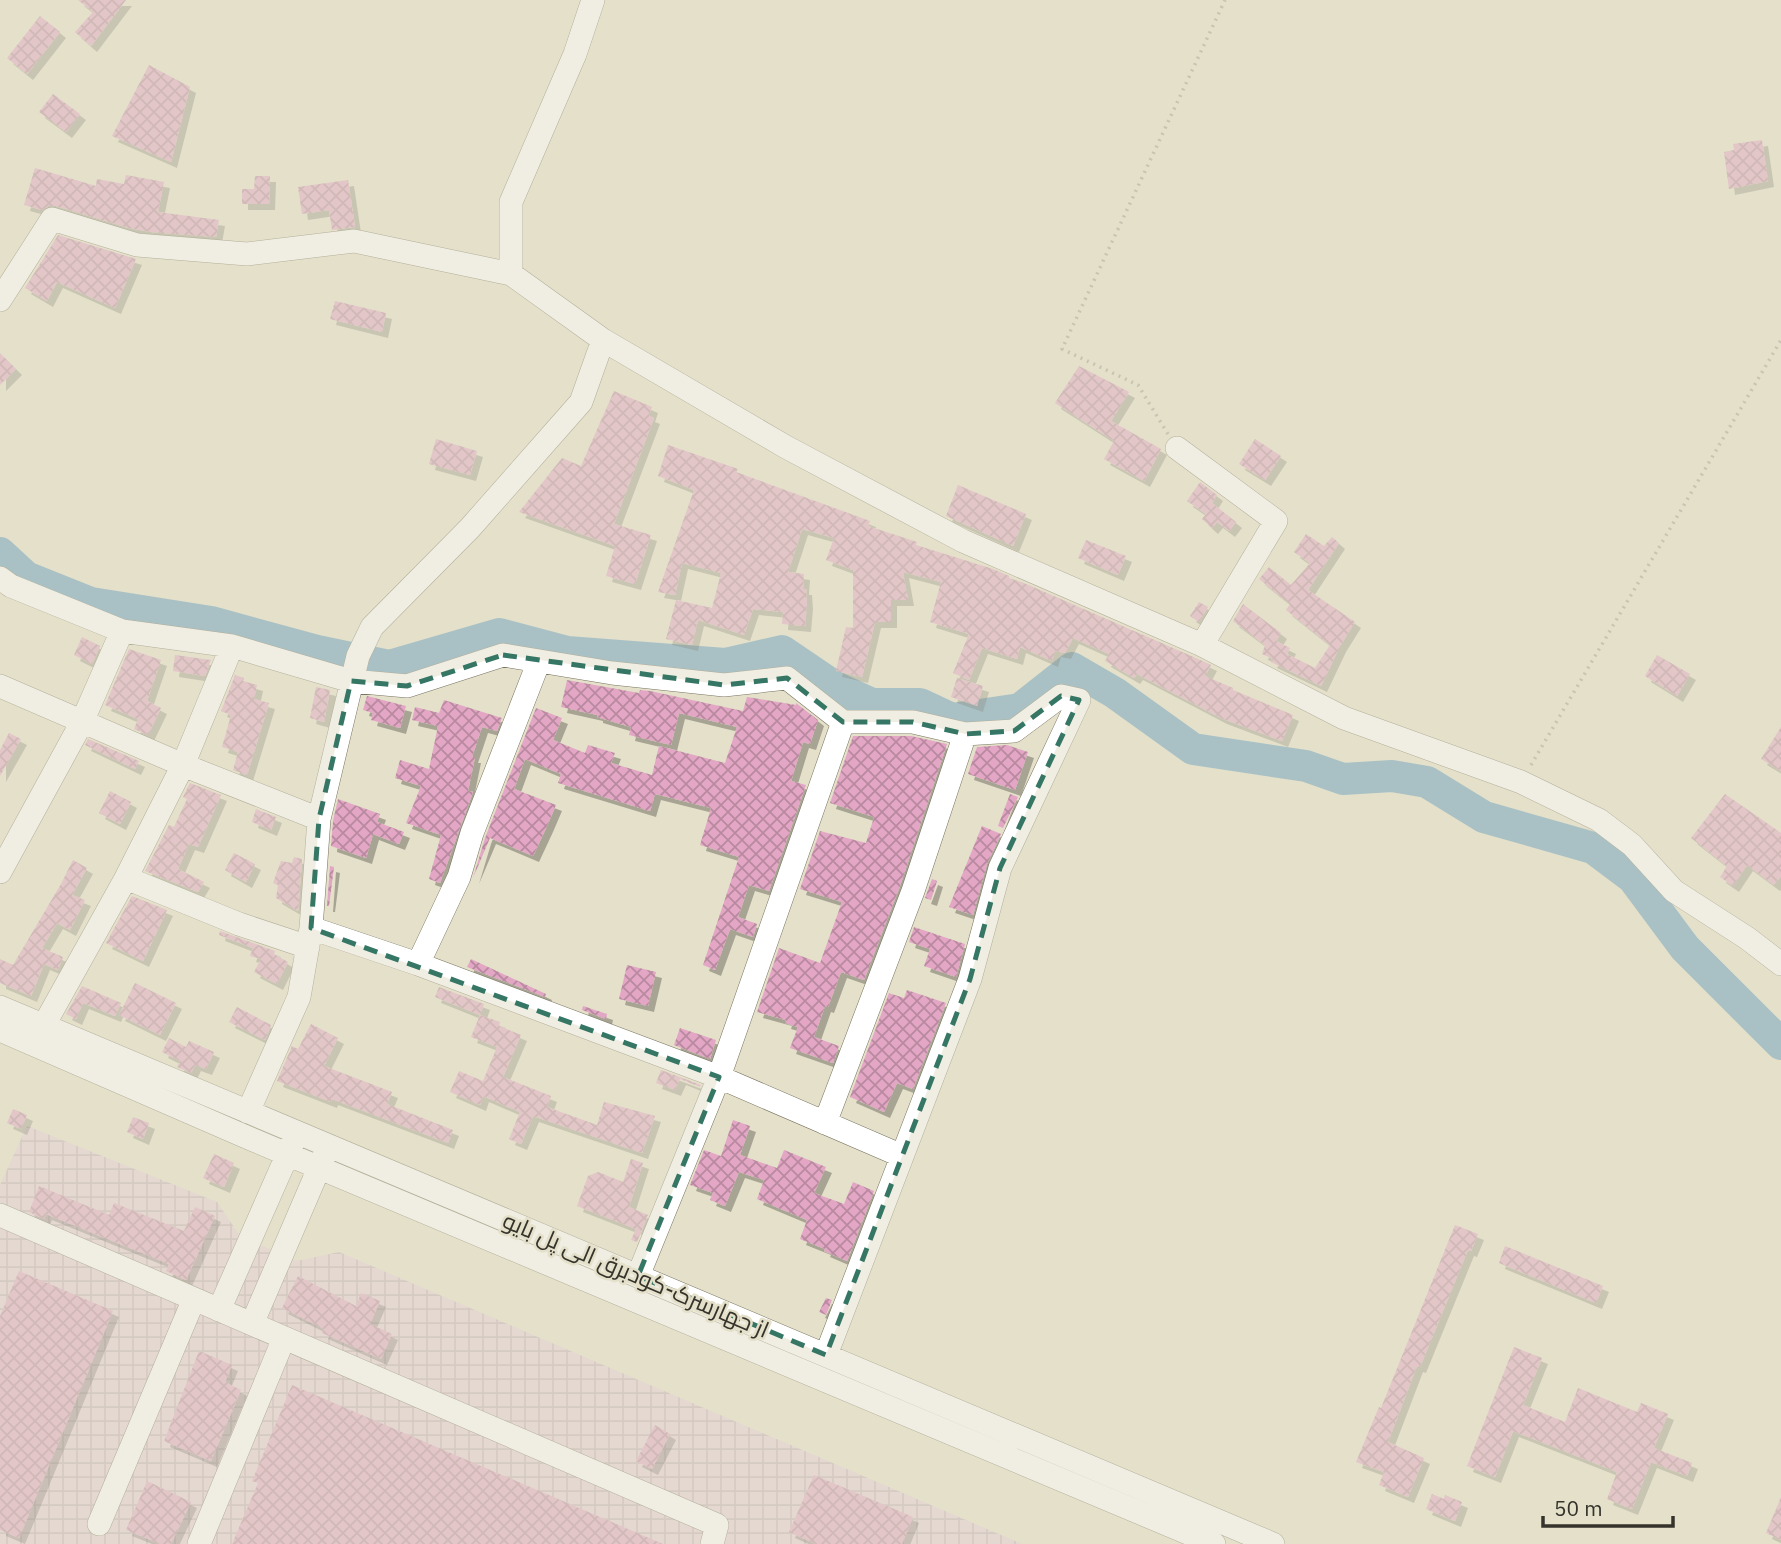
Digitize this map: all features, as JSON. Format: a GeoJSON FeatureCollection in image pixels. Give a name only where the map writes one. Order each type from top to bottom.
{"type":"FeatureCollection","features":[{"type":"Feature","properties":{"kind":"street"},"geometry":{"type":"LineString","coordinates":[[511,274],[512,202],[575,54],[593,0]]}},
{"type":"Feature","properties":{"kind":"street"},"geometry":{"type":"LineString","coordinates":[[0,300],[52,219],[137,245],[247,254],[354,241],[511,274],[603,340],[786,447],[964,541],[1202,645],[1344,718],[1521,782],[1599,820],[1632,845],[1674,891],[1747,938],[1781,964]]}},
{"type":"Feature","properties":{"kind":"street"},"geometry":{"type":"LineString","coordinates":[[248,1112],[299,998],[309,937],[319,819],[354,669],[372,627],[470,528],[581,401],[603,340]]}},
{"type":"Feature","properties":{"kind":"street"},"geometry":{"type":"LineString","coordinates":[[1177,448],[1276,521],[1202,645]]}},
{"type":"Feature","properties":{"kind":"street"},"geometry":{"type":"LineString","coordinates":[[0,578],[11,586],[122,631],[232,646],[354,669],[407,686],[503,655],[612,673],[724,685],[787,678],[843,722],[912,722],[965,734],[1014,731],[1061,696],[1079,700],[1000,868],[970,979],[826,1355]]}},
{"type":"Feature","properties":{"kind":"street"},"geometry":{"type":"LineString","coordinates":[[0,872],[82,722],[122,631]]}},
{"type":"Feature","properties":{"kind":"street"},"geometry":{"type":"LineString","coordinates":[[44,1025],[126,878],[183,765],[232,646]]}},
{"type":"Feature","properties":{"kind":"street"},"geometry":{"type":"LineString","coordinates":[[418,964],[459,877],[472,833],[539,661]]}},
{"type":"Feature","properties":{"kind":"street"},"geometry":{"type":"LineString","coordinates":[[0,686],[183,765],[319,819]]}},
{"type":"Feature","properties":{"kind":"street"},"geometry":{"type":"LineString","coordinates":[[638,1276],[719,1077],[843,722]]}},
{"type":"Feature","properties":{"kind":"street"},"geometry":{"type":"LineString","coordinates":[[825,1123],[913,891],[965,734]]}},
{"type":"Feature","properties":{"kind":"street"},"geometry":{"type":"LineString","coordinates":[[126,878],[226,919],[418,964],[719,1077],[902,1156]]}},
{"type":"Feature","properties":{"kind":"street","name":"از جهارسرک-کودبرق الی پل بایو"},"geometry":{"type":"LineString","coordinates":[[0,1007],[1273,1544]]}},
{"type":"Feature","properties":{"kind":"street","name":"از جهارسرک-کودبرق الی پل بایو"},"geometry":{"type":"LineString","coordinates":[[0,1030],[319,1168],[1214,1544]]}},
{"type":"Feature","properties":{"kind":"street"},"geometry":{"type":"LineString","coordinates":[[219,1310],[297,1132]]}},
{"type":"Feature","properties":{"kind":"street"},"geometry":{"type":"LineString","coordinates":[[251,1324],[329,1146]]}},
{"type":"Feature","properties":{"kind":"street"},"geometry":{"type":"LineString","coordinates":[[0,1215],[717,1525],[712,1544]]}},
{"type":"Feature","properties":{"kind":"street"},"geometry":{"type":"LineString","coordinates":[[99,1524],[194,1299]]}},
{"type":"Feature","properties":{"kind":"street"},"geometry":{"type":"LineString","coordinates":[[199,1544],[284,1338]]}},
{"type":"Feature","properties":{"kind":"path"},"geometry":{"type":"LineString","coordinates":[[1177,448],[1138,385],[1062,349],[1225,0]]}},
{"type":"Feature","properties":{"kind":"path"},"geometry":{"type":"LineString","coordinates":[[1521,782],[1781,340]]}},
{"type":"Feature","properties":{"kind":"highlighted area"},"geometry":{"type":"Polygon","coordinates":[[[503,655],[724,685],[787,678],[843,722],[913,722],[965,734],[1014,731],[1061,696],[1079,700],[1000,868],[970,979],[826,1355],[638,1276],[719,1077],[311,928],[319,819],[351,681],[407,686],[503,655]]]}},
{"type":"Feature","properties":{"kind":"shaded area"},"geometry":{"type":"Polygon","coordinates":[[[27,1126],[217,1202],[240,1236],[297,1261],[339,1252],[1022,1544],[0,1544],[0,1185],[27,1126]]]}},
{"type":"Feature","properties":{"kind":"building"},"geometry":{"type":"Polygon","coordinates":[[[78,0],[126,0],[91,46],[75,32],[93,12],[78,0]]]}},
{"type":"Feature","properties":{"kind":"building"},"geometry":{"type":"Polygon","coordinates":[[[40,16],[60,32],[27,74],[7,58],[40,16]]]}},
{"type":"Feature","properties":{"kind":"building"},"geometry":{"type":"Polygon","coordinates":[[[149,65],[190,87],[171,162],[112,136],[149,65]]]}},
{"type":"Feature","properties":{"kind":"building"},"geometry":{"type":"Polygon","coordinates":[[[53,94],[80,114],[66,132],[39,112],[53,94]]]}},
{"type":"Feature","properties":{"kind":"building"},"geometry":{"type":"Polygon","coordinates":[[[1762,140],[1768,181],[1729,189],[1724,152],[1734,150],[1733,144],[1762,140]]]}},
{"type":"Feature","properties":{"kind":"building"},"geometry":{"type":"Polygon","coordinates":[[[35,168],[96,186],[97,179],[124,184],[126,175],[164,182],[158,212],[219,220],[216,237],[151,232],[56,206],[48,206],[42,210],[24,205],[35,168]]]}},
{"type":"Feature","properties":{"kind":"building"},"geometry":{"type":"Polygon","coordinates":[[[255,176],[270,176],[269,204],[242,204],[242,189],[254,189],[255,176]]]}},
{"type":"Feature","properties":{"kind":"building"},"geometry":{"type":"Polygon","coordinates":[[[348,180],[355,227],[332,230],[329,210],[302,214],[298,187],[348,180]]]}},
{"type":"Feature","properties":{"kind":"building"},"geometry":{"type":"Polygon","coordinates":[[[58,235],[136,259],[115,308],[57,282],[47,301],[25,288],[58,235]]]}},
{"type":"Feature","properties":{"kind":"building"},"geometry":{"type":"Polygon","coordinates":[[[335,301],[386,313],[382,332],[330,319],[335,301]]]}},
{"type":"Feature","properties":{"kind":"building"},"geometry":{"type":"Polygon","coordinates":[[[0,353],[16,369],[0,385],[0,353]]]}},
{"type":"Feature","properties":{"kind":"building"},"geometry":{"type":"Polygon","coordinates":[[[1079,366],[1129,392],[1111,421],[1161,449],[1144,481],[1104,459],[1114,441],[1055,403],[1079,366]]]}},
{"type":"Feature","properties":{"kind":"building"},"geometry":{"type":"Polygon","coordinates":[[[614,391],[652,407],[649,416],[654,418],[614,524],[651,535],[635,584],[606,576],[615,546],[519,512],[562,458],[581,466],[614,391]]]}},
{"type":"Feature","properties":{"kind":"building"},"geometry":{"type":"Polygon","coordinates":[[[436,439],[477,451],[470,475],[429,464],[436,439]]]}},
{"type":"Feature","properties":{"kind":"building"},"geometry":{"type":"Polygon","coordinates":[[[1255,439],[1281,456],[1265,480],[1239,464],[1255,439]]]}},
{"type":"Feature","properties":{"kind":"building"},"geometry":{"type":"Polygon","coordinates":[[[668,445],[738,469],[736,472],[870,521],[868,526],[917,542],[916,545],[993,569],[1211,665],[1205,676],[1293,715],[1282,741],[1221,718],[1137,674],[1134,678],[1105,661],[1109,654],[1073,638],[1065,653],[1055,651],[1052,661],[1020,647],[1017,659],[982,648],[969,680],[953,673],[969,634],[930,622],[941,582],[903,572],[908,600],[891,600],[891,622],[875,622],[862,677],[836,671],[846,627],[853,628],[853,570],[826,560],[834,538],[802,529],[788,572],[804,574],[803,589],[806,589],[807,603],[805,626],[782,624],[783,612],[753,609],[744,635],[698,620],[692,645],[666,639],[676,600],[712,608],[721,573],[682,563],[675,595],[658,592],[694,490],[658,476],[668,445]]]}},
{"type":"Feature","properties":{"kind":"building"},"geometry":{"type":"Polygon","coordinates":[[[1200,482],[1217,495],[1212,503],[1236,522],[1229,531],[1217,522],[1212,528],[1202,519],[1206,514],[1187,501],[1200,482]]]}},
{"type":"Feature","properties":{"kind":"building"},"geometry":{"type":"Polygon","coordinates":[[[958,485],[1026,514],[1013,546],[946,516],[958,485]]]}},
{"type":"Feature","properties":{"kind":"building"},"geometry":{"type":"Polygon","coordinates":[[[1306,534],[1324,546],[1332,537],[1339,543],[1308,590],[1355,622],[1321,686],[1271,662],[1273,659],[1262,654],[1265,645],[1233,621],[1243,604],[1281,633],[1276,641],[1290,648],[1287,654],[1315,668],[1330,645],[1286,610],[1290,604],[1259,579],[1269,567],[1291,585],[1310,563],[1294,552],[1306,534]]]}},
{"type":"Feature","properties":{"kind":"building"},"geometry":{"type":"Polygon","coordinates":[[[1086,540],[1126,556],[1118,575],[1078,558],[1086,540]]]}},
{"type":"Feature","properties":{"kind":"building"},"geometry":{"type":"Polygon","coordinates":[[[1199,602],[1208,607],[1199,622],[1190,616],[1199,602]]]}},
{"type":"Feature","properties":{"kind":"building"},"geometry":{"type":"Polygon","coordinates":[[[82,637],[100,646],[92,664],[74,655],[82,637]]]}},
{"type":"Feature","properties":{"kind":"building"},"geometry":{"type":"Polygon","coordinates":[[[129,649],[161,660],[147,701],[161,708],[148,735],[134,729],[138,719],[105,705],[129,649]]]}},
{"type":"Feature","properties":{"kind":"building"},"geometry":{"type":"Polygon","coordinates":[[[175,655],[211,660],[205,676],[173,671],[175,655]]]}},
{"type":"Feature","properties":{"kind":"building"},"geometry":{"type":"Polygon","coordinates":[[[1657,655],[1690,674],[1677,696],[1645,676],[1657,655]]]}},
{"type":"Feature","properties":{"kind":"building"},"geometry":{"type":"Polygon","coordinates":[[[235,675],[244,678],[243,681],[257,685],[254,699],[269,703],[247,775],[233,770],[238,752],[222,747],[231,715],[221,711],[235,675]]]}},
{"type":"Feature","properties":{"kind":"building"},"geometry":{"type":"Polygon","coordinates":[[[957,678],[983,686],[977,706],[951,697],[957,678]]]}},
{"type":"Feature","properties":{"kind":"building"},"geometry":{"type":"Polygon","coordinates":[[[567,680],[639,693],[640,690],[650,691],[743,711],[747,697],[796,703],[818,720],[810,744],[803,742],[791,781],[806,785],[769,891],[749,885],[738,917],[757,924],[753,937],[730,929],[715,970],[703,965],[739,857],[700,845],[711,808],[655,794],[650,811],[558,783],[561,774],[525,759],[514,789],[556,805],[547,826],[533,856],[490,838],[473,878],[485,838],[536,708],[562,718],[553,740],[585,753],[588,745],[615,753],[611,763],[652,775],[659,746],[725,763],[737,727],[679,713],[671,745],[629,735],[631,727],[597,715],[561,707],[567,680]]]}},
{"type":"Feature","properties":{"kind":"building"},"geometry":{"type":"Polygon","coordinates":[[[316,687],[330,690],[324,722],[310,718],[316,687]]]}},
{"type":"Feature","properties":{"kind":"building"},"geometry":{"type":"Polygon","coordinates":[[[367,696],[406,706],[400,728],[371,720],[373,713],[363,710],[367,696]]]}},
{"type":"Feature","properties":{"kind":"building"},"geometry":{"type":"Polygon","coordinates":[[[444,700],[502,718],[497,731],[482,727],[472,757],[475,757],[468,791],[473,792],[440,883],[429,879],[441,835],[406,823],[421,786],[395,778],[400,760],[429,769],[438,726],[412,720],[415,707],[439,713],[444,700]]]}},
{"type":"Feature","properties":{"kind":"building"},"geometry":{"type":"Polygon","coordinates":[[[1781,727],[1781,771],[1761,759],[1781,727]]]}},
{"type":"Feature","properties":{"kind":"building"},"geometry":{"type":"Polygon","coordinates":[[[9,733],[21,739],[0,776],[0,750],[9,733]]]}},
{"type":"Feature","properties":{"kind":"building"},"geometry":{"type":"Polygon","coordinates":[[[853,736],[911,736],[947,744],[900,886],[864,980],[841,972],[828,1007],[825,1006],[814,1037],[839,1046],[833,1063],[790,1048],[798,1027],[785,1023],[786,1020],[757,1012],[779,948],[820,963],[842,902],[800,889],[820,831],[866,843],[874,817],[830,803],[853,736]]]}},
{"type":"Feature","properties":{"kind":"building"},"geometry":{"type":"Polygon","coordinates":[[[88,739],[139,761],[135,769],[85,745],[88,739]]]}},
{"type":"Feature","properties":{"kind":"building"},"geometry":{"type":"Polygon","coordinates":[[[1007,745],[1028,752],[1015,790],[968,774],[977,747],[1007,745]]]}},
{"type":"Feature","properties":{"kind":"building"},"geometry":{"type":"Polygon","coordinates":[[[190,783],[221,795],[198,847],[189,844],[178,869],[204,882],[198,892],[145,871],[169,825],[174,827],[187,799],[183,797],[190,783]]]}},
{"type":"Feature","properties":{"kind":"building"},"geometry":{"type":"Polygon","coordinates":[[[110,791],[131,802],[120,824],[99,813],[110,791]]]}},
{"type":"Feature","properties":{"kind":"building"},"geometry":{"type":"Polygon","coordinates":[[[1010,794],[1018,797],[1003,828],[998,826],[1010,794]]]}},
{"type":"Feature","properties":{"kind":"building"},"geometry":{"type":"Polygon","coordinates":[[[1725,794],[1781,833],[1781,876],[1774,885],[1747,865],[1733,886],[1720,877],[1727,866],[1691,838],[1725,794]]]}},
{"type":"Feature","properties":{"kind":"building"},"geometry":{"type":"Polygon","coordinates":[[[338,799],[380,814],[377,822],[404,832],[399,844],[373,834],[366,858],[331,846],[338,799]]]}},
{"type":"Feature","properties":{"kind":"building"},"geometry":{"type":"Polygon","coordinates":[[[256,809],[276,817],[271,830],[252,822],[256,809]]]}},
{"type":"Feature","properties":{"kind":"building"},"geometry":{"type":"Polygon","coordinates":[[[982,826],[1001,834],[987,864],[973,915],[949,907],[982,826]]]}},
{"type":"Feature","properties":{"kind":"building"},"geometry":{"type":"Polygon","coordinates":[[[234,853],[255,864],[246,882],[225,870],[234,853]]]}},
{"type":"Feature","properties":{"kind":"building"},"geometry":{"type":"Polygon","coordinates":[[[294,857],[302,859],[298,911],[276,898],[278,885],[273,883],[281,861],[292,863],[294,857]]]}},
{"type":"Feature","properties":{"kind":"building"},"geometry":{"type":"Polygon","coordinates":[[[73,860],[87,868],[72,895],[85,900],[70,930],[57,923],[42,948],[63,957],[58,970],[44,964],[31,996],[0,983],[0,959],[13,965],[73,860]]]}},
{"type":"Feature","properties":{"kind":"building"},"geometry":{"type":"Polygon","coordinates":[[[330,866],[334,867],[327,906],[330,866]]]}},
{"type":"Feature","properties":{"kind":"building"},"geometry":{"type":"Polygon","coordinates":[[[932,879],[937,881],[931,900],[925,898],[932,879]]]}},
{"type":"Feature","properties":{"kind":"building"},"geometry":{"type":"Polygon","coordinates":[[[132,896],[167,910],[143,961],[106,943],[132,896]]]}},
{"type":"Feature","properties":{"kind":"building"},"geometry":{"type":"Polygon","coordinates":[[[914,927],[965,944],[956,977],[924,966],[930,949],[909,942],[914,927]]]}},
{"type":"Feature","properties":{"kind":"building"},"geometry":{"type":"Polygon","coordinates":[[[220,931],[275,951],[274,954],[288,962],[277,984],[254,972],[261,959],[250,956],[253,948],[219,935],[220,931]]]}},
{"type":"Feature","properties":{"kind":"building"},"geometry":{"type":"Polygon","coordinates":[[[471,959],[546,994],[545,997],[467,967],[471,959]]]}},
{"type":"Feature","properties":{"kind":"building"},"geometry":{"type":"Polygon","coordinates":[[[627,965],[656,972],[648,1006],[619,999],[627,965]]]}},
{"type":"Feature","properties":{"kind":"building"},"geometry":{"type":"Polygon","coordinates":[[[135,983],[176,1003],[160,1035],[119,1015],[135,983]]]}},
{"type":"Feature","properties":{"kind":"building"},"geometry":{"type":"Polygon","coordinates":[[[82,986],[121,1003],[115,1016],[83,1003],[76,1019],[66,1014],[82,986]]]}},
{"type":"Feature","properties":{"kind":"building"},"geometry":{"type":"Polygon","coordinates":[[[439,987],[484,1004],[480,1015],[435,997],[439,987]]]}},
{"type":"Feature","properties":{"kind":"building"},"geometry":{"type":"Polygon","coordinates":[[[907,990],[946,1003],[913,1089],[897,1083],[884,1112],[850,1097],[889,993],[904,998],[907,990]]]}},
{"type":"Feature","properties":{"kind":"building"},"geometry":{"type":"Polygon","coordinates":[[[583,1006],[607,1014],[606,1019],[582,1010],[583,1006]]]}},
{"type":"Feature","properties":{"kind":"building"},"geometry":{"type":"Polygon","coordinates":[[[237,1007],[271,1025],[265,1040],[229,1022],[237,1007]]]}},
{"type":"Feature","properties":{"kind":"building"},"geometry":{"type":"Polygon","coordinates":[[[480,1015],[500,1022],[499,1026],[521,1035],[503,1077],[551,1096],[547,1107],[597,1125],[604,1102],[655,1116],[642,1153],[533,1116],[521,1144],[509,1139],[520,1112],[483,1096],[480,1105],[450,1092],[459,1071],[483,1081],[497,1047],[471,1037],[480,1015]]]}},
{"type":"Feature","properties":{"kind":"building"},"geometry":{"type":"Polygon","coordinates":[[[311,1024],[338,1038],[324,1066],[392,1092],[387,1104],[453,1130],[448,1143],[277,1081],[292,1046],[298,1049],[311,1024]]]}},
{"type":"Feature","properties":{"kind":"building"},"geometry":{"type":"Polygon","coordinates":[[[680,1028],[716,1040],[710,1059],[674,1045],[680,1028]]]}},
{"type":"Feature","properties":{"kind":"building"},"geometry":{"type":"Polygon","coordinates":[[[169,1038],[186,1047],[189,1041],[214,1052],[206,1069],[195,1065],[191,1073],[177,1067],[180,1061],[162,1052],[169,1038]]]}},
{"type":"Feature","properties":{"kind":"building"},"geometry":{"type":"Polygon","coordinates":[[[661,1070],[701,1085],[700,1087],[680,1079],[675,1090],[656,1083],[661,1070]]]}},
{"type":"Feature","properties":{"kind":"building"},"geometry":{"type":"Polygon","coordinates":[[[13,1109],[27,1115],[21,1129],[7,1123],[13,1109]]]}},
{"type":"Feature","properties":{"kind":"building"},"geometry":{"type":"Polygon","coordinates":[[[133,1117],[149,1123],[143,1139],[127,1132],[133,1117]]]}},
{"type":"Feature","properties":{"kind":"building"},"geometry":{"type":"Polygon","coordinates":[[[733,1120],[750,1126],[740,1155],[777,1168],[784,1150],[826,1167],[814,1193],[844,1204],[853,1182],[874,1191],[847,1261],[800,1239],[807,1220],[757,1199],[764,1180],[739,1172],[725,1206],[710,1200],[713,1193],[690,1185],[704,1150],[721,1156],[733,1120]]]}},
{"type":"Feature","properties":{"kind":"building"},"geometry":{"type":"Polygon","coordinates":[[[214,1154],[234,1163],[224,1187],[203,1178],[214,1154]]]}},
{"type":"Feature","properties":{"kind":"building"},"geometry":{"type":"Polygon","coordinates":[[[631,1159],[643,1163],[629,1207],[648,1215],[637,1242],[631,1240],[636,1229],[577,1206],[588,1176],[598,1172],[623,1182],[631,1159]]]}},
{"type":"Feature","properties":{"kind":"building"},"geometry":{"type":"Polygon","coordinates":[[[39,1186],[109,1215],[114,1203],[184,1231],[195,1207],[215,1216],[186,1280],[166,1271],[169,1264],[46,1214],[44,1219],[29,1212],[39,1186]]]}},
{"type":"Feature","properties":{"kind":"building"},"geometry":{"type":"Polygon","coordinates":[[[1455,1225],[1478,1234],[1471,1251],[1468,1250],[1420,1367],[1417,1366],[1388,1442],[1424,1458],[1408,1497],[1379,1485],[1384,1472],[1356,1462],[1379,1407],[1381,1408],[1455,1225]]]}},
{"type":"Feature","properties":{"kind":"building"},"geometry":{"type":"Polygon","coordinates":[[[1505,1246],[1603,1286],[1596,1303],[1499,1263],[1505,1246]]]}},
{"type":"Feature","properties":{"kind":"building"},"geometry":{"type":"Polygon","coordinates":[[[19,1271],[113,1311],[19,1538],[0,1530],[0,1316],[19,1271]]]}},
{"type":"Feature","properties":{"kind":"building"},"geometry":{"type":"Polygon","coordinates":[[[298,1276],[356,1306],[361,1293],[380,1301],[370,1324],[392,1334],[381,1359],[322,1333],[324,1329],[282,1308],[298,1276]]]}},
{"type":"Feature","properties":{"kind":"building"},"geometry":{"type":"Polygon","coordinates":[[[826,1298],[832,1300],[826,1315],[819,1312],[826,1298]]]}},
{"type":"Feature","properties":{"kind":"building"},"geometry":{"type":"Polygon","coordinates":[[[1514,1347],[1542,1358],[1523,1405],[1565,1422],[1578,1388],[1637,1412],[1641,1403],[1668,1414],[1654,1448],[1692,1463],[1687,1476],[1651,1462],[1632,1509],[1607,1499],[1617,1472],[1513,1431],[1495,1477],[1467,1466],[1514,1347]]]}},
{"type":"Feature","properties":{"kind":"building"},"geometry":{"type":"Polygon","coordinates":[[[199,1351],[232,1365],[225,1382],[241,1390],[211,1461],[164,1441],[199,1351]]]}},
{"type":"Feature","properties":{"kind":"building"},"geometry":{"type":"Polygon","coordinates":[[[292,1385],[663,1544],[232,1544],[258,1483],[252,1481],[292,1385]]]}},
{"type":"Feature","properties":{"kind":"building"},"geometry":{"type":"Polygon","coordinates":[[[655,1425],[670,1434],[652,1469],[636,1461],[655,1425]]]}},
{"type":"Feature","properties":{"kind":"building"},"geometry":{"type":"Polygon","coordinates":[[[814,1475],[913,1517],[902,1544],[816,1544],[789,1532],[814,1475]]]}},
{"type":"Feature","properties":{"kind":"building"},"geometry":{"type":"Polygon","coordinates":[[[147,1481],[191,1502],[171,1544],[161,1544],[126,1530],[147,1481]]]}},
{"type":"Feature","properties":{"kind":"building"},"geometry":{"type":"Polygon","coordinates":[[[1432,1494],[1444,1499],[1445,1495],[1462,1502],[1455,1521],[1426,1509],[1432,1494]]]}},
{"type":"Feature","properties":{"kind":"building"},"geometry":{"type":"Polygon","coordinates":[[[1781,1497],[1781,1540],[1766,1533],[1781,1497]]]}},
{"type":"Feature","properties":{"kind":"waterway"},"geometry":{"type":"LineString","coordinates":[[0,553],[26,577],[91,603],[211,622],[317,651],[389,666],[499,634],[567,652],[725,664],[782,651],[835,687],[872,704],[920,704],[952,719],[1020,709],[1072,668],[1115,693],[1193,749],[1306,766],[1343,779],[1392,776],[1427,782],[1484,817],[1593,848],[1633,878],[1685,948],[1781,1044]]}}]}
